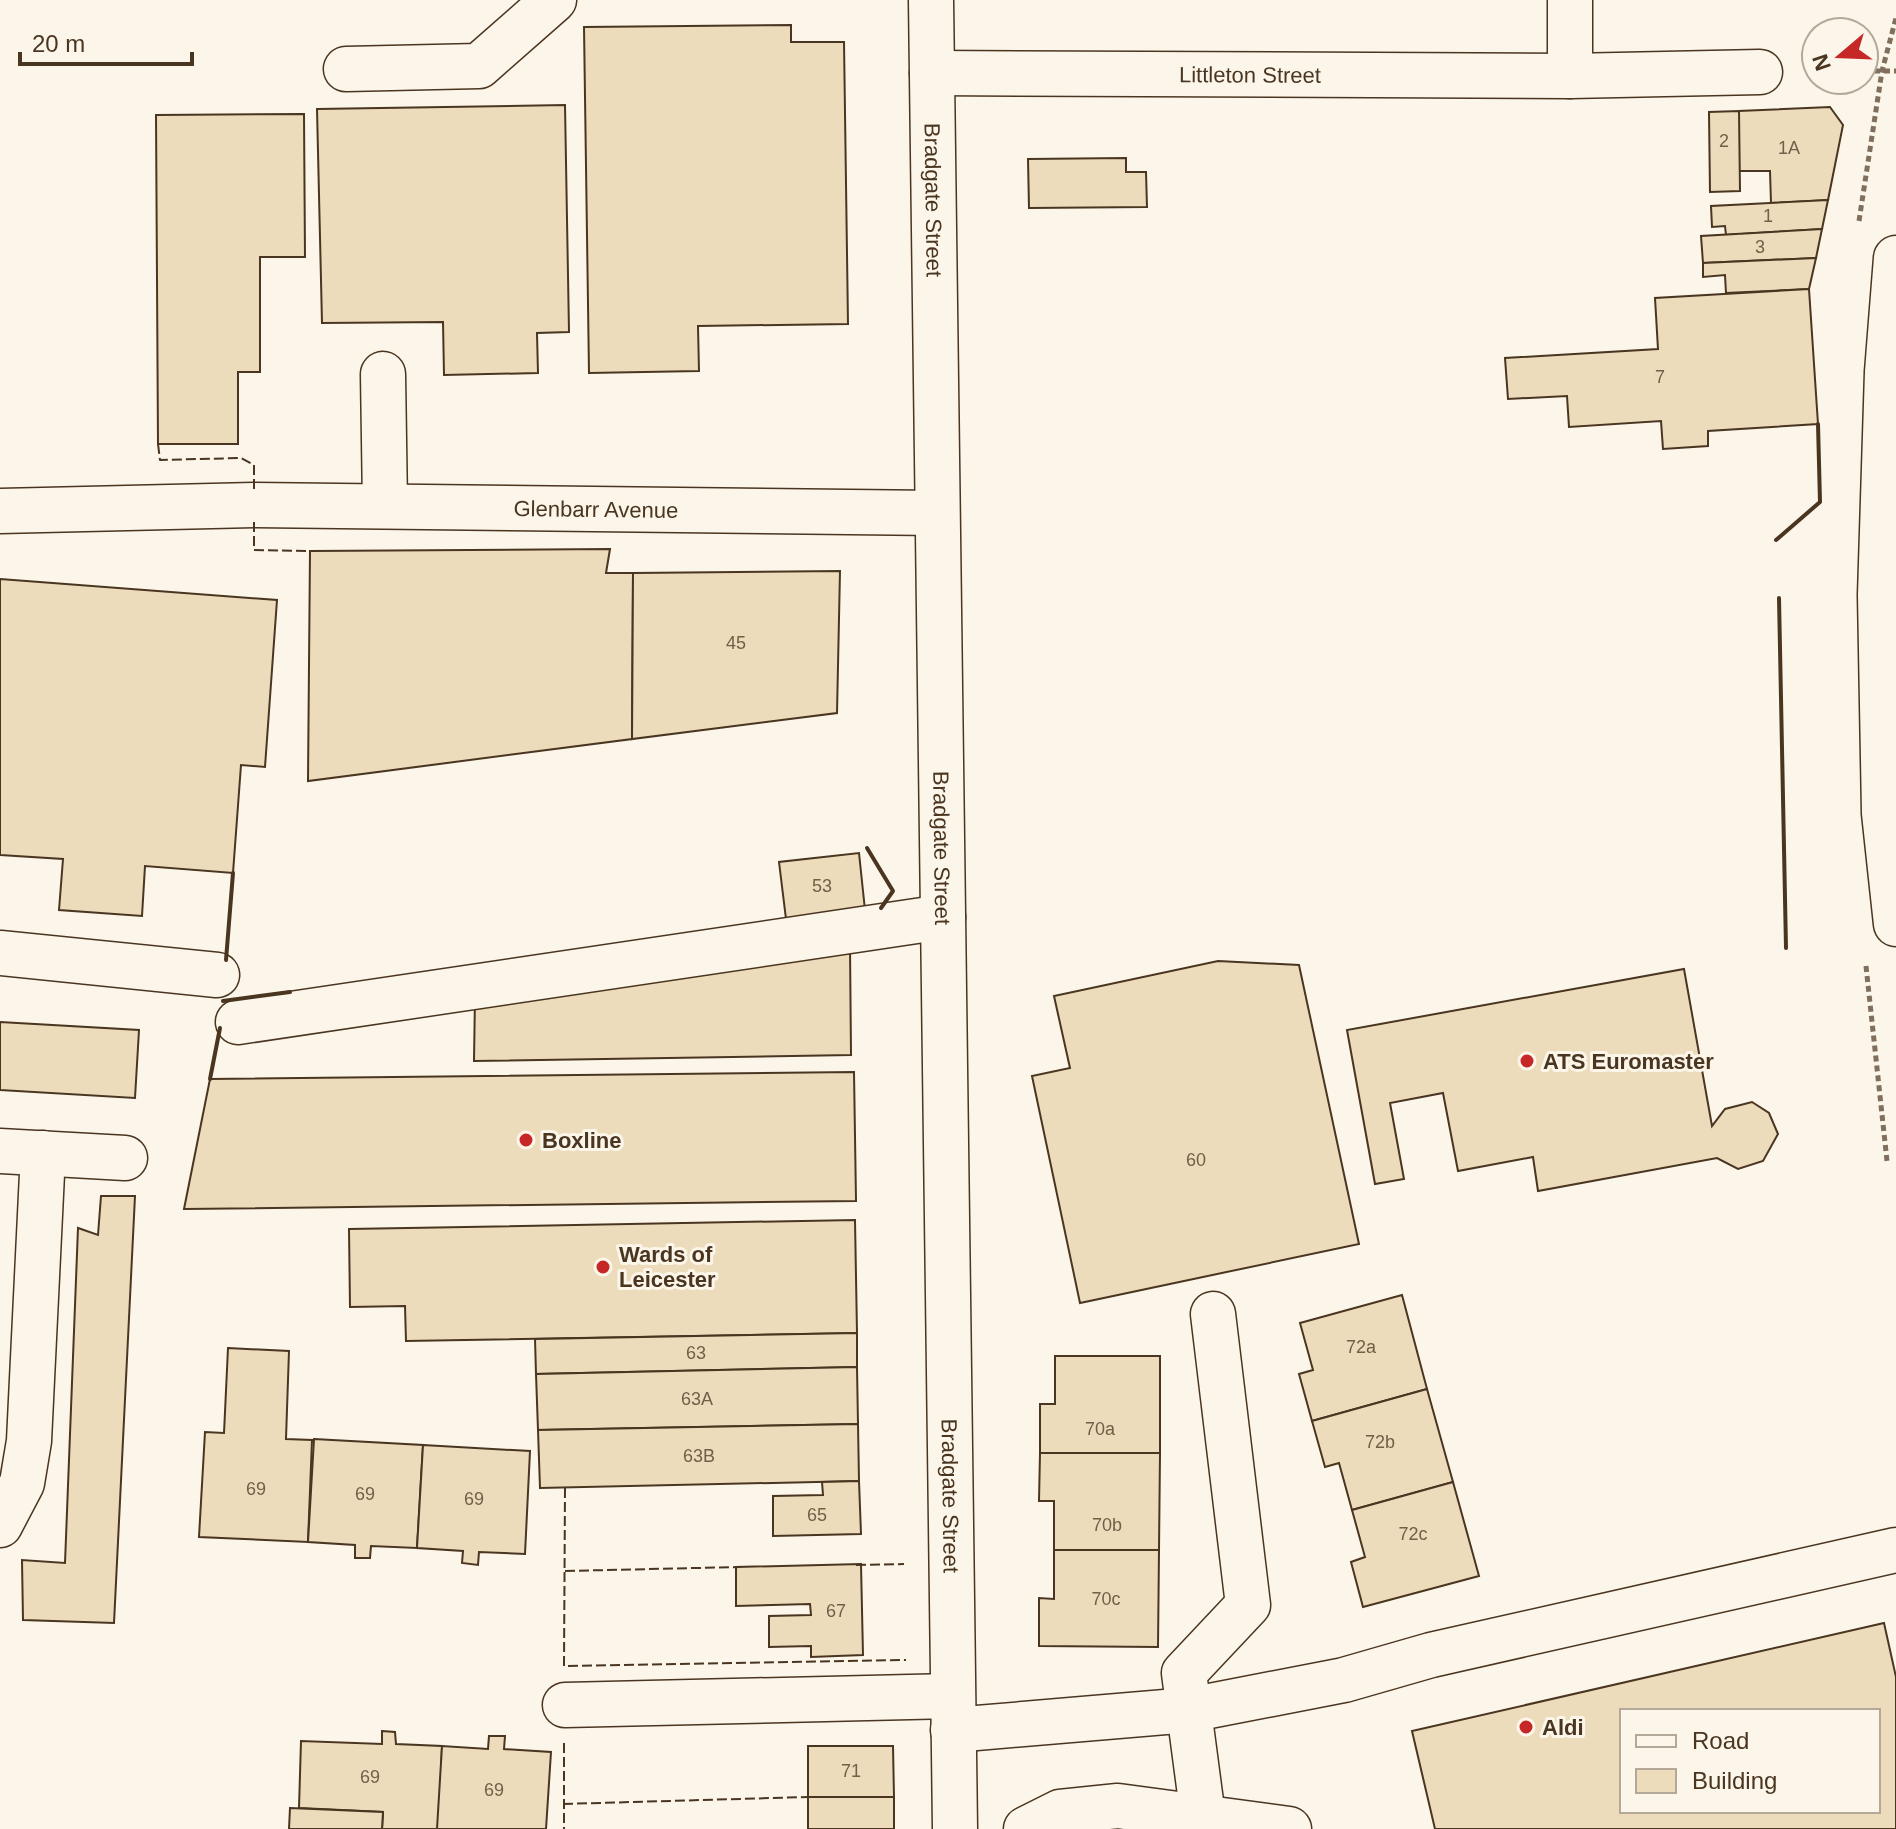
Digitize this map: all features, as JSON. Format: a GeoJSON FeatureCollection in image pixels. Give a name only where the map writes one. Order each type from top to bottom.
{"type":"FeatureCollection","features":[{"type":"Feature","properties":{"kind":"street"},"geometry":{"type":"LineString","coordinates":[[346,69],[479,66],[554,0]]}},
{"type":"Feature","properties":{"kind":"street","name":"Bradgate Street"},"geometry":{"type":"LineString","coordinates":[[931,0],[955,1829]]}},
{"type":"Feature","properties":{"kind":"street"},"geometry":{"type":"LineString","coordinates":[[1570,0],[1570,76]]}},
{"type":"Feature","properties":{"kind":"street","name":"Littleton Street"},"geometry":{"type":"LineString","coordinates":[[932,73],[1570,76],[1760,72]]}},
{"type":"Feature","properties":{"kind":"street"},"geometry":{"type":"LineString","coordinates":[[1896,258],[1887,372],[1880,595],[1884,813],[1896,924]]}},
{"type":"Feature","properties":{"kind":"street"},"geometry":{"type":"LineString","coordinates":[[383,374],[385,506]]}},
{"type":"Feature","properties":{"kind":"street","name":"Glenbarr Avenue"},"geometry":{"type":"LineString","coordinates":[[0,511],[254,505],[937,513]]}},
{"type":"Feature","properties":{"kind":"street"},"geometry":{"type":"LineString","coordinates":[[238,1022],[943,917]]}},
{"type":"Feature","properties":{"kind":"street"},"geometry":{"type":"LineString","coordinates":[[0,953],[217,975]]}},
{"type":"Feature","properties":{"kind":"street"},"geometry":{"type":"LineString","coordinates":[[0,1151],[125,1158]]}},
{"type":"Feature","properties":{"kind":"street"},"geometry":{"type":"LineString","coordinates":[[0,1525],[22,1483],[29,1441],[43,1153]]}},
{"type":"Feature","properties":{"kind":"street"},"geometry":{"type":"LineString","coordinates":[[1203,1817],[1184,1673],[1248,1605],[1213,1314]]}},
{"type":"Feature","properties":{"kind":"street"},"geometry":{"type":"LineString","coordinates":[[565,1705],[953,1713],[1189,1710],[1344,1680],[1431,1655],[1896,1550]]}},
{"type":"Feature","properties":{"kind":"street"},"geometry":{"type":"LineString","coordinates":[[1026,1829],[1060,1812],[1118,1806],[1289,1829]]}},
{"type":"Feature","properties":{"kind":"building"},"geometry":{"type":"Polygon","coordinates":[[[791,25],[791,42],[844,42],[848,324],[698,326],[699,371],[589,373],[584,27],[791,25]]]}},
{"type":"Feature","properties":{"kind":"building"},"geometry":{"type":"Polygon","coordinates":[[[565,105],[569,332],[537,333],[538,373],[444,375],[443,322],[322,323],[317,109],[565,105]]]}},
{"type":"Feature","properties":{"kind":"building"},"geometry":{"type":"Polygon","coordinates":[[[1830,107],[1843,125],[1828,200],[1771,203],[1770,171],[1739,171],[1739,111],[1830,107]]]}},
{"type":"Feature","properties":{"kind":"building"},"geometry":{"type":"Polygon","coordinates":[[[1739,111],[1740,191],[1710,192],[1709,112],[1739,111]]]}},
{"type":"Feature","properties":{"kind":"building"},"geometry":{"type":"Polygon","coordinates":[[[304,114],[305,257],[260,257],[260,372],[238,372],[238,444],[158,444],[156,115],[304,114]]]}},
{"type":"Feature","properties":{"kind":"building"},"geometry":{"type":"Polygon","coordinates":[[[1126,158],[1126,172],[1146,172],[1147,207],[1029,208],[1028,159],[1126,158]]]}},
{"type":"Feature","properties":{"kind":"building"},"geometry":{"type":"Polygon","coordinates":[[[1828,200],[1822,229],[1726,235],[1725,226],[1712,227],[1711,206],[1828,200]]]}},
{"type":"Feature","properties":{"kind":"building"},"geometry":{"type":"Polygon","coordinates":[[[1822,229],[1816,258],[1703,263],[1701,236],[1822,229]]]}},
{"type":"Feature","properties":{"kind":"building"},"geometry":{"type":"Polygon","coordinates":[[[1816,258],[1809,289],[1726,293],[1725,275],[1703,277],[1703,263],[1816,258]]]}},
{"type":"Feature","properties":{"kind":"building"},"geometry":{"type":"Polygon","coordinates":[[[1809,289],[1818,424],[1708,431],[1708,446],[1663,449],[1661,421],[1569,427],[1567,396],[1508,399],[1505,358],[1658,349],[1655,298],[1809,289]]]}},
{"type":"Feature","properties":{"kind":"building"},"geometry":{"type":"Polygon","coordinates":[[[610,549],[606,573],[633,573],[632,739],[308,781],[310,551],[610,549]]]}},
{"type":"Feature","properties":{"kind":"building"},"geometry":{"type":"Polygon","coordinates":[[[840,571],[837,713],[632,739],[633,573],[840,571]]]}},
{"type":"Feature","properties":{"kind":"building"},"geometry":{"type":"Polygon","coordinates":[[[0,579],[277,600],[265,767],[241,765],[233,873],[145,866],[142,916],[59,910],[63,859],[0,855],[0,579]]]}},
{"type":"Feature","properties":{"kind":"building"},"geometry":{"type":"Polygon","coordinates":[[[859,853],[865,910],[786,919],[779,862],[859,853]]]}},
{"type":"Feature","properties":{"kind":"building"},"geometry":{"type":"Polygon","coordinates":[[[850,946],[851,1055],[474,1061],[475,996],[850,946]]]}},
{"type":"Feature","properties":{"kind":"building"},"geometry":{"type":"Polygon","coordinates":[[[1218,961],[1299,965],[1359,1244],[1080,1303],[1032,1076],[1070,1068],[1054,996],[1218,961]]]}},
{"type":"Feature","properties":{"kind":"building","name":"ATS Euromaster"},"geometry":{"type":"Polygon","coordinates":[[[1684,969],[1712,1126],[1725,1109],[1752,1102],[1769,1113],[1778,1134],[1763,1161],[1738,1169],[1717,1158],[1538,1191],[1533,1157],[1458,1171],[1443,1093],[1390,1103],[1404,1179],[1375,1184],[1347,1030],[1684,969]]]}},
{"type":"Feature","properties":{"kind":"building"},"geometry":{"type":"Polygon","coordinates":[[[0,1022],[139,1030],[135,1098],[0,1090],[0,1022]]]}},
{"type":"Feature","properties":{"kind":"building","name":"Boxline"},"geometry":{"type":"Polygon","coordinates":[[[854,1072],[856,1201],[184,1209],[210,1079],[854,1072]]]}},
{"type":"Feature","properties":{"kind":"building"},"geometry":{"type":"Polygon","coordinates":[[[101,1196],[135,1196],[114,1623],[23,1620],[22,1560],[65,1563],[78,1228],[98,1235],[101,1196]]]}},
{"type":"Feature","properties":{"kind":"building","name":"Wards of Leicester"},"geometry":{"type":"Polygon","coordinates":[[[855,1220],[857,1333],[406,1341],[405,1306],[350,1307],[349,1229],[855,1220]]]}},
{"type":"Feature","properties":{"kind":"building"},"geometry":{"type":"Polygon","coordinates":[[[1402,1295],[1427,1389],[1312,1421],[1299,1374],[1313,1370],[1300,1323],[1402,1295]]]}},
{"type":"Feature","properties":{"kind":"building"},"geometry":{"type":"Polygon","coordinates":[[[857,1333],[857,1367],[536,1374],[535,1339],[857,1333]]]}},
{"type":"Feature","properties":{"kind":"building"},"geometry":{"type":"Polygon","coordinates":[[[228,1348],[289,1351],[286,1439],[312,1440],[308,1542],[199,1537],[205,1432],[224,1433],[228,1348]]]}},
{"type":"Feature","properties":{"kind":"building"},"geometry":{"type":"Polygon","coordinates":[[[1055,1356],[1160,1356],[1160,1453],[1040,1453],[1040,1404],[1055,1404],[1055,1356]]]}},
{"type":"Feature","properties":{"kind":"building"},"geometry":{"type":"Polygon","coordinates":[[[857,1367],[858,1424],[538,1430],[536,1374],[857,1367]]]}},
{"type":"Feature","properties":{"kind":"building"},"geometry":{"type":"Polygon","coordinates":[[[1427,1389],[1453,1482],[1352,1510],[1339,1463],[1325,1467],[1312,1421],[1427,1389]]]}},
{"type":"Feature","properties":{"kind":"building"},"geometry":{"type":"Polygon","coordinates":[[[858,1424],[859,1481],[540,1488],[538,1430],[858,1424]]]}},
{"type":"Feature","properties":{"kind":"building"},"geometry":{"type":"Polygon","coordinates":[[[314,1439],[423,1445],[417,1548],[371,1546],[370,1558],[355,1558],[355,1545],[308,1542],[314,1439]]]}},
{"type":"Feature","properties":{"kind":"building"},"geometry":{"type":"Polygon","coordinates":[[[423,1445],[530,1451],[525,1554],[479,1552],[478,1565],[462,1563],[463,1551],[417,1548],[423,1445]]]}},
{"type":"Feature","properties":{"kind":"building"},"geometry":{"type":"Polygon","coordinates":[[[1040,1453],[1160,1453],[1159,1550],[1054,1550],[1054,1501],[1039,1501],[1040,1453]]]}},
{"type":"Feature","properties":{"kind":"building"},"geometry":{"type":"Polygon","coordinates":[[[859,1481],[861,1534],[773,1536],[773,1496],[823,1495],[822,1482],[859,1481]]]}},
{"type":"Feature","properties":{"kind":"building"},"geometry":{"type":"Polygon","coordinates":[[[1453,1482],[1479,1576],[1363,1607],[1351,1562],[1365,1557],[1352,1510],[1453,1482]]]}},
{"type":"Feature","properties":{"kind":"building"},"geometry":{"type":"Polygon","coordinates":[[[1054,1550],[1159,1550],[1158,1647],[1039,1646],[1039,1598],[1054,1599],[1054,1550]]]}},
{"type":"Feature","properties":{"kind":"building"},"geometry":{"type":"Polygon","coordinates":[[[861,1564],[863,1655],[811,1657],[811,1646],[769,1647],[769,1616],[811,1615],[810,1604],[736,1606],[736,1567],[861,1564]]]}},
{"type":"Feature","properties":{"kind":"building","name":"Aldi"},"geometry":{"type":"Polygon","coordinates":[[[1884,1623],[1896,1677],[1896,1829],[1435,1829],[1412,1731],[1884,1623]]]}},
{"type":"Feature","properties":{"kind":"building"},"geometry":{"type":"Polygon","coordinates":[[[382,1731],[395,1732],[396,1744],[442,1746],[439,1829],[382,1829],[383,1812],[299,1808],[301,1741],[382,1744],[382,1731]]]}},
{"type":"Feature","properties":{"kind":"building"},"geometry":{"type":"Polygon","coordinates":[[[489,1736],[505,1736],[504,1749],[551,1752],[546,1829],[437,1829],[442,1746],[488,1749],[489,1736]]]}},
{"type":"Feature","properties":{"kind":"building"},"geometry":{"type":"Polygon","coordinates":[[[808,1746],[893,1746],[894,1797],[808,1797],[808,1746]]]}},
{"type":"Feature","properties":{"kind":"building"},"geometry":{"type":"Polygon","coordinates":[[[808,1797],[894,1797],[894,1829],[808,1829],[808,1797]]]}},
{"type":"Feature","properties":{"kind":"building"},"geometry":{"type":"Polygon","coordinates":[[[290,1808],[383,1812],[382,1829],[289,1829],[290,1808]]]}},
{"type":"Feature","properties":{"kind":"fence"},"geometry":{"type":"LineString","coordinates":[[158,444],[160,460],[241,458],[254,465],[254,490]]}},
{"type":"Feature","properties":{"kind":"fence"},"geometry":{"type":"LineString","coordinates":[[254,522],[254,550],[310,551]]}},
{"type":"Feature","properties":{"kind":"fence"},"geometry":{"type":"LineString","coordinates":[[565,1488],[564,1666],[906,1660]]}},
{"type":"Feature","properties":{"kind":"fence"},"geometry":{"type":"LineString","coordinates":[[856,1565],[904,1564]]}},
{"type":"Feature","properties":{"kind":"fence"},"geometry":{"type":"LineString","coordinates":[[565,1571],[740,1567]]}},
{"type":"Feature","properties":{"kind":"fence"},"geometry":{"type":"LineString","coordinates":[[564,1743],[564,1829]]}},
{"type":"Feature","properties":{"kind":"fence"},"geometry":{"type":"LineString","coordinates":[[563,1804],[808,1797]]}},
{"type":"Feature","properties":{"kind":"wall"},"geometry":{"type":"LineString","coordinates":[[1776,540],[1820,502],[1818,424]]}},
{"type":"Feature","properties":{"kind":"wall"},"geometry":{"type":"LineString","coordinates":[[1779,598],[1786,948]]}},
{"type":"Feature","properties":{"kind":"wall"},"geometry":{"type":"LineString","coordinates":[[867,848],[893,891],[881,908]]}},
{"type":"Feature","properties":{"kind":"wall"},"geometry":{"type":"LineString","coordinates":[[226,960],[233,873]]}},
{"type":"Feature","properties":{"kind":"wall"},"geometry":{"type":"LineString","coordinates":[[223,1001],[290,992]]}},
{"type":"Feature","properties":{"kind":"wall"},"geometry":{"type":"LineString","coordinates":[[210,1079],[220,1028]]}},
{"type":"Feature","properties":{"kind":"place","name":"ATS Euromaster"},"geometry":{"type":"Point","coordinates":[1527,1061]}},
{"type":"Feature","properties":{"kind":"place","name":"Boxline"},"geometry":{"type":"Point","coordinates":[526,1140]}},
{"type":"Feature","properties":{"kind":"place","name":"Wards of Leicester"},"geometry":{"type":"Point","coordinates":[603,1267]}},
{"type":"Feature","properties":{"kind":"place","name":"Aldi"},"geometry":{"type":"Point","coordinates":[1526,1727]}}]}
